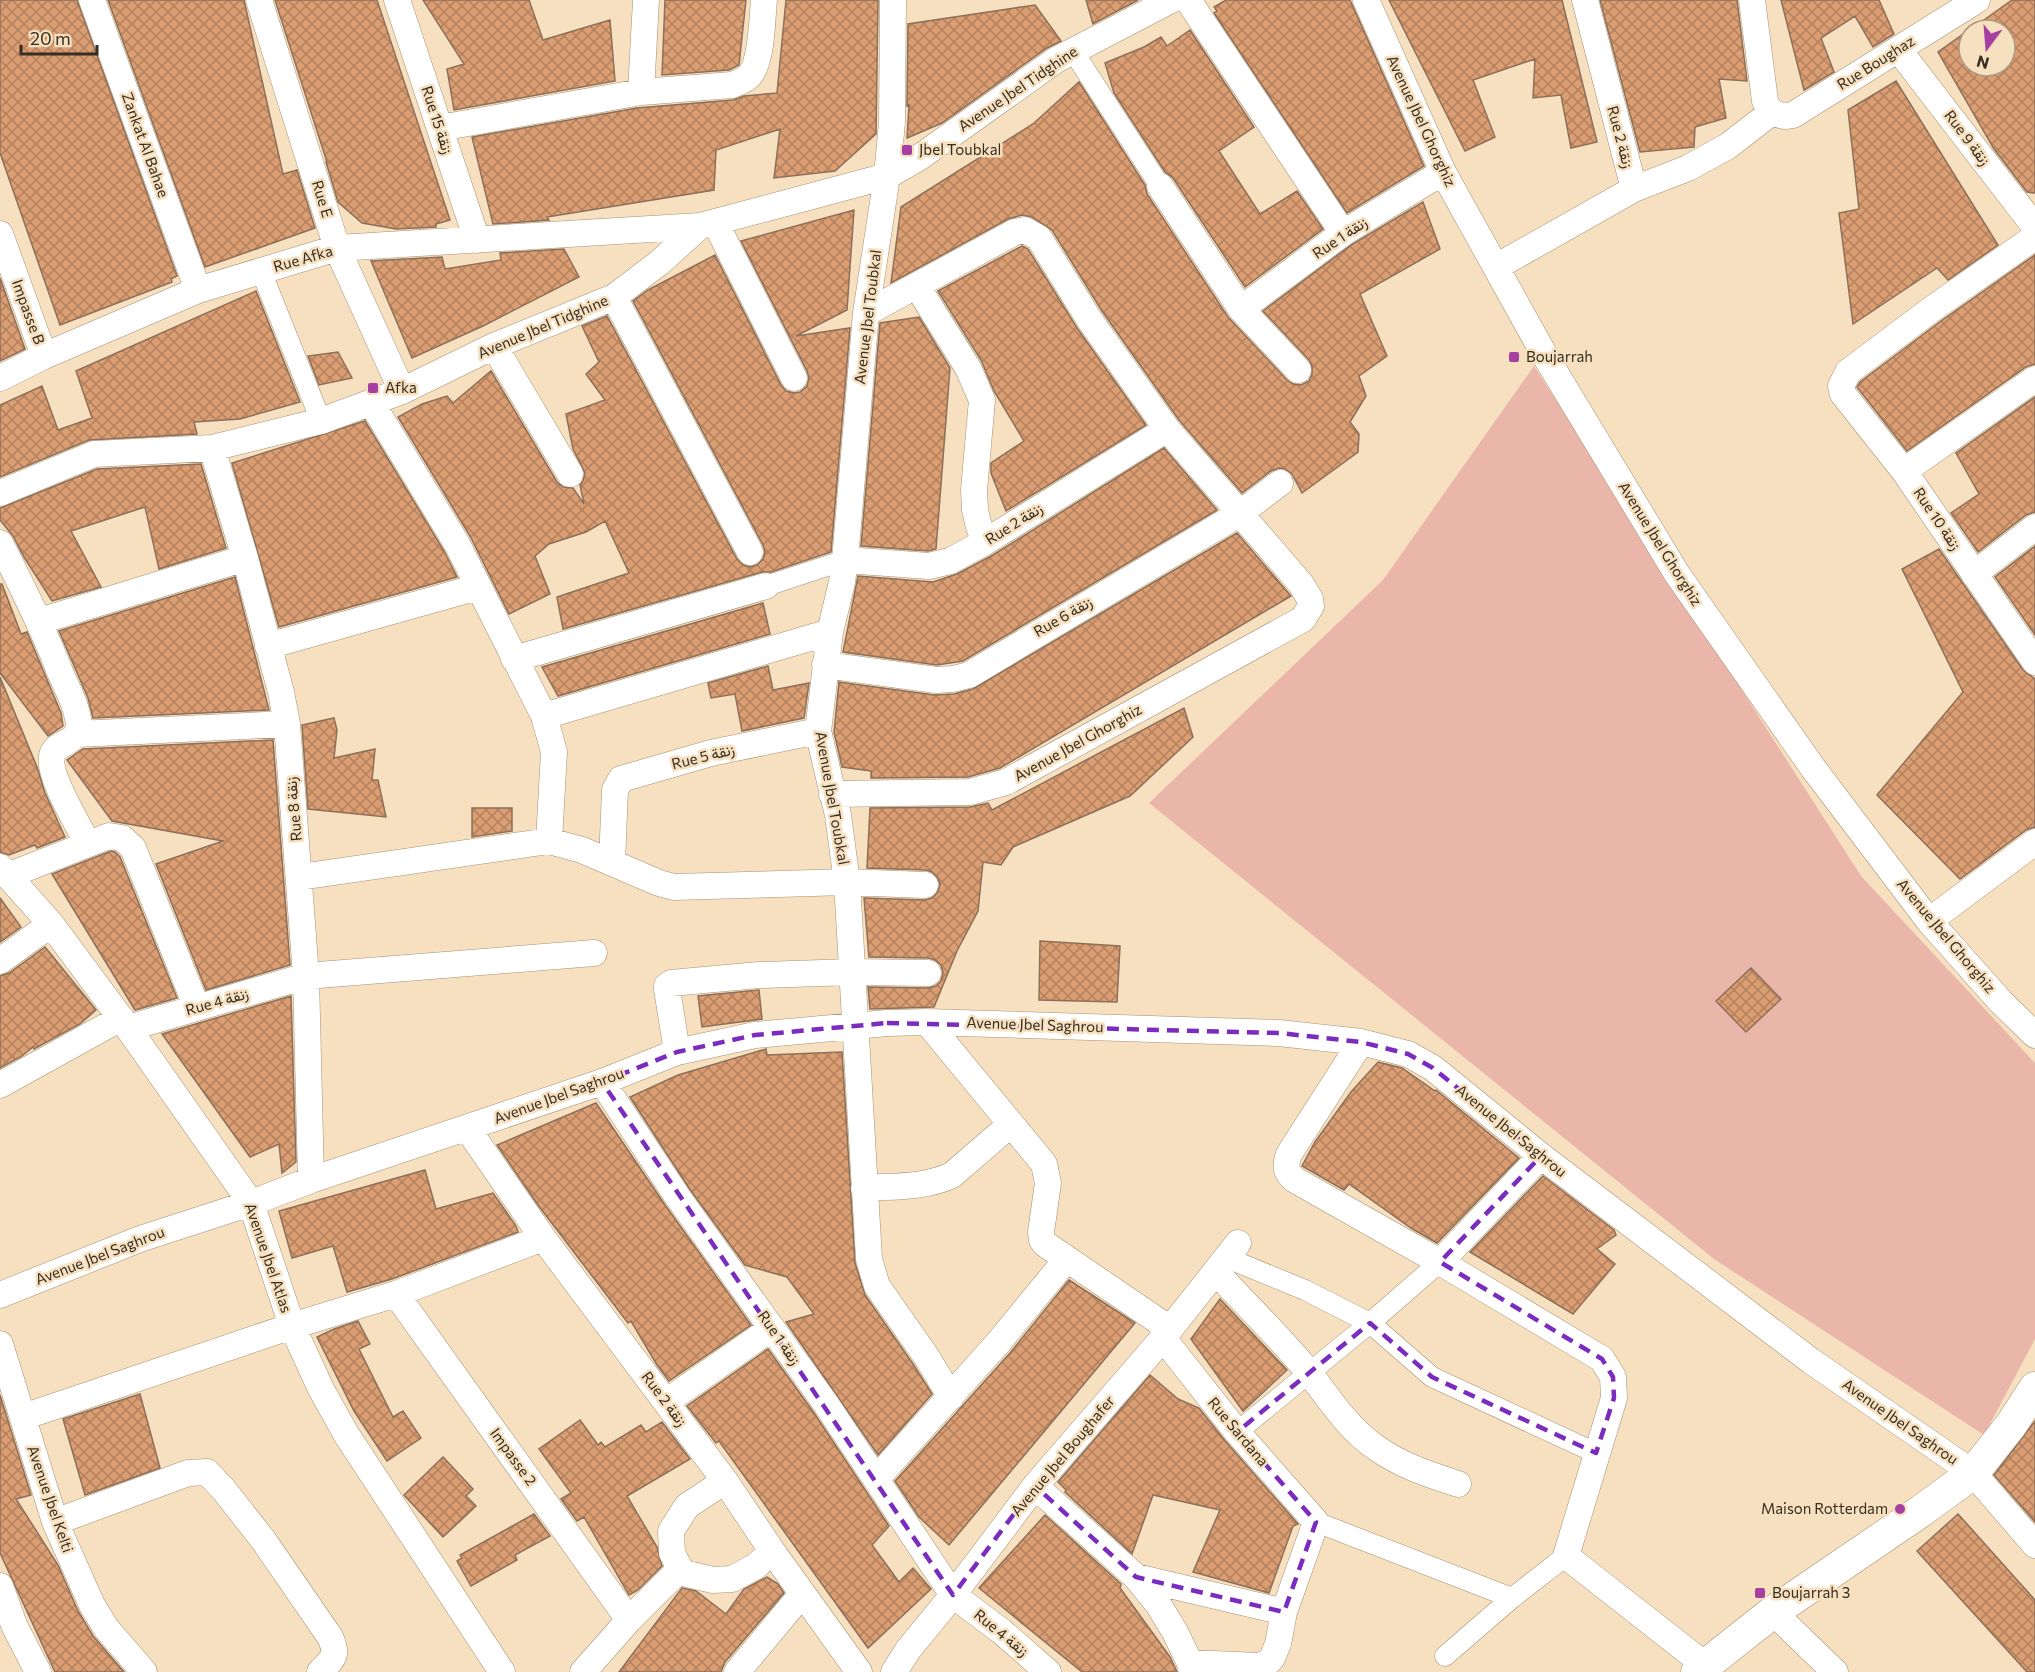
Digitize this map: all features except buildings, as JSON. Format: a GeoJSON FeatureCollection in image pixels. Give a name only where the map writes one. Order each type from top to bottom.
{"type":"FeatureCollection","features":[{"type":"Feature","properties":{"kind":"street","name":"Zankat Al Bahae"},"geometry":{"type":"LineString","coordinates":[[93,0],[198,290]]}},
{"type":"Feature","properties":{"kind":"street","name":"Rue E"},"geometry":{"type":"LineString","coordinates":[[260,0],[337,248],[402,391]]}},
{"type":"Feature","properties":{"kind":"street","name":"Rue 15 زنقة"},"geometry":{"type":"LineString","coordinates":[[397,0],[477,240]]}},
{"type":"Feature","properties":{"kind":"street"},"geometry":{"type":"LineString","coordinates":[[641,92],[646,0]]}},
{"type":"Feature","properties":{"kind":"street"},"geometry":{"type":"LineString","coordinates":[[440,128],[641,92],[732,85],[753,71],[758,55],[764,0]]}},
{"type":"Feature","properties":{"kind":"street","name":"Avenue Jbel Toubkal"},"geometry":{"type":"LineString","coordinates":[[893,0],[892,122],[887,176],[866,313],[845,560],[830,632],[818,731],[842,837],[847,882],[869,1259],[877,1286],[926,1356],[951,1398]]}},
{"type":"Feature","properties":{"kind":"street"},"geometry":{"type":"LineString","coordinates":[[1188,0],[1343,233]]}},
{"type":"Feature","properties":{"kind":"street","name":"Avenue Jbel Ghorghiz"},"geometry":{"type":"LineString","coordinates":[[1366,0],[1443,172],[1544,354],[1677,574],[1813,768],[1929,921],[2001,1002],[2035,1035]]}},
{"type":"Feature","properties":{"kind":"street","name":"Rue 2 زنقة"},"geometry":{"type":"LineString","coordinates":[[1585,0],[1634,189],[1688,168],[1728,146],[1772,112]]}},
{"type":"Feature","properties":{"kind":"street"},"geometry":{"type":"LineString","coordinates":[[1752,0],[1765,101],[1772,112]]}},
{"type":"Feature","properties":{"kind":"street","name":"Rue Boughaz"},"geometry":{"type":"LineString","coordinates":[[1772,112],[1782,116],[1794,115],[1977,0]]}},
{"type":"Feature","properties":{"kind":"street","name":"Avenue Jbel Tidghine"},"geometry":{"type":"LineString","coordinates":[[0,493],[94,454],[212,448],[321,421],[402,391],[494,346],[614,297],[707,224],[887,176],[920,157],[1056,60],[1157,3]]}},
{"type":"Feature","properties":{"kind":"street","name":"Rue 9 زنقة"},"geometry":{"type":"LineString","coordinates":[[1899,49],[2035,227]]}},
{"type":"Feature","properties":{"kind":"street"},"geometry":{"type":"LineString","coordinates":[[1073,51],[1241,309],[1298,370]]}},
{"type":"Feature","properties":{"kind":"street","name":"Rue 1 زنقة"},"geometry":{"type":"LineString","coordinates":[[1241,309],[1343,233],[1443,172]]}},
{"type":"Feature","properties":{"kind":"street"},"geometry":{"type":"LineString","coordinates":[[1496,267],[1634,189]]}},
{"type":"Feature","properties":{"kind":"street","name":"Rue Afka"},"geometry":{"type":"LineString","coordinates":[[0,378],[44,356],[198,290],[337,248],[707,224]]}},
{"type":"Feature","properties":{"kind":"street"},"geometry":{"type":"LineString","coordinates":[[707,224],[794,378]]}},
{"type":"Feature","properties":{"kind":"street"},"geometry":{"type":"LineString","coordinates":[[866,313],[1015,232],[1020,230],[1032,233],[1044,245],[1049,257],[1089,319],[1167,429],[1239,514]]}},
{"type":"Feature","properties":{"kind":"street","name":"Impasse B"},"geometry":{"type":"LineString","coordinates":[[0,234],[44,356]]}},
{"type":"Feature","properties":{"kind":"street","name":"Rue 10 زنقة"},"geometry":{"type":"LineString","coordinates":[[2035,237],[1848,372],[1841,386],[1843,394],[1904,471],[2035,662]]}},
{"type":"Feature","properties":{"kind":"street"},"geometry":{"type":"LineString","coordinates":[[261,271],[321,421]]}},
{"type":"Feature","properties":{"kind":"street"},"geometry":{"type":"LineString","coordinates":[[917,286],[968,368],[982,400],[974,490],[977,519],[985,543]]}},
{"type":"Feature","properties":{"kind":"street"},"geometry":{"type":"LineString","coordinates":[[614,297],[750,552]]}},
{"type":"Feature","properties":{"kind":"street"},"geometry":{"type":"LineString","coordinates":[[494,346],[570,474]]}},
{"type":"Feature","properties":{"kind":"street"},"geometry":{"type":"LineString","coordinates":[[1904,471],[2035,379]]}},
{"type":"Feature","properties":{"kind":"street"},"geometry":{"type":"LineString","coordinates":[[371,402],[457,544],[544,716],[554,752],[549,841]]}},
{"type":"Feature","properties":{"kind":"street","name":"Rue 2 زنقة"},"geometry":{"type":"LineString","coordinates":[[845,560],[928,566],[950,561],[985,543],[1167,429]]}},
{"type":"Feature","properties":{"kind":"street","name":"Rue 8 زنقة"},"geometry":{"type":"LineString","coordinates":[[212,448],[245,558],[281,692],[287,724],[306,976],[311,1180]]}},
{"type":"Feature","properties":{"kind":"street","name":"Rue 6 زنقة"},"geometry":{"type":"LineString","coordinates":[[825,665],[936,680],[969,675],[1239,514],[1280,483]]}},
{"type":"Feature","properties":{"kind":"street","name":"Avenue Jbel Ghorghiz"},"geometry":{"type":"LineString","coordinates":[[832,794],[970,792],[1006,782],[1303,619],[1311,606],[1310,598],[1301,584],[1239,514]]}},
{"type":"Feature","properties":{"kind":"street"},"geometry":{"type":"LineString","coordinates":[[1974,574],[2035,527]]}},
{"type":"Feature","properties":{"kind":"street"},"geometry":{"type":"LineString","coordinates":[[0,543],[40,621],[78,715],[77,734],[71,741],[52,753],[51,763],[56,782],[88,844]]}},
{"type":"Feature","properties":{"kind":"street"},"geometry":{"type":"LineString","coordinates":[[40,621],[245,558]]}},
{"type":"Feature","properties":{"kind":"street"},"geometry":{"type":"LineString","coordinates":[[514,659],[766,586],[845,560]]}},
{"type":"Feature","properties":{"kind":"street"},"geometry":{"type":"LineString","coordinates":[[268,646],[478,587]]}},
{"type":"Feature","properties":{"kind":"street"},"geometry":{"type":"LineString","coordinates":[[544,716],[830,632]]}},
{"type":"Feature","properties":{"kind":"street"},"geometry":{"type":"LineString","coordinates":[[77,734],[287,724]]}},
{"type":"Feature","properties":{"kind":"street","name":"Rue 5 زنقة"},"geometry":{"type":"LineString","coordinates":[[612,862],[615,787],[621,779],[711,753],[818,731]]}},
{"type":"Feature","properties":{"kind":"street"},"geometry":{"type":"LineString","coordinates":[[4,872],[114,836],[126,840],[133,848],[197,1008]]}},
{"type":"Feature","properties":{"kind":"street"},"geometry":{"type":"LineString","coordinates":[[300,877],[549,841],[582,850],[659,883],[674,887],[847,882],[925,885]]}},
{"type":"Feature","properties":{"kind":"street"},"geometry":{"type":"LineString","coordinates":[[1929,921],[2035,842]]}},
{"type":"Feature","properties":{"kind":"street","name":"Avenue Jbel Atlas"},"geometry":{"type":"LineString","coordinates":[[4,872],[51,924],[125,1023],[251,1203],[291,1326],[321,1389],[346,1434],[502,1672]]}},
{"type":"Feature","properties":{"kind":"street"},"geometry":{"type":"LineString","coordinates":[[0,961],[51,924]]}},
{"type":"Feature","properties":{"kind":"street","name":"Rue 4 زنقة"},"geometry":{"type":"LineString","coordinates":[[0,1085],[125,1023],[197,1008],[306,976],[594,953]]}},
{"type":"Feature","properties":{"kind":"street"},"geometry":{"type":"LineString","coordinates":[[677,1052],[667,989],[671,983],[759,975],[852,972],[928,973]]}},
{"type":"Feature","properties":{"kind":"street"},"geometry":{"type":"LineString","coordinates":[[864,1188],[932,1184],[943,1180],[952,1175],[1011,1124],[927,1022]]}},
{"type":"Feature","properties":{"kind":"street","name":"Avenue Jbel Saghrou"},"geometry":{"type":"LineString","coordinates":[[0,1295],[140,1239],[602,1082],[677,1052],[755,1035],[927,1022],[1279,1033],[1361,1042],[1399,1051],[1434,1068],[1541,1156],[1811,1361],[1973,1473],[2035,1545]]}},
{"type":"Feature","properties":{"kind":"street"},"geometry":{"type":"LineString","coordinates":[[1361,1042],[1289,1154],[1286,1165],[1288,1174],[1602,1359],[1613,1377],[1614,1398],[1566,1556],[1512,1598],[1445,1656]]}},
{"type":"Feature","properties":{"kind":"street","name":"Rue 1 زنقة"},"geometry":{"type":"LineString","coordinates":[[602,1082],[678,1196],[877,1478],[953,1595]]}},
{"type":"Feature","properties":{"kind":"street","name":"Rue Sardana"},"geometry":{"type":"LineString","coordinates":[[1011,1124],[1044,1164],[1048,1183],[1042,1240],[1167,1334],[1237,1432],[1316,1522]]}},
{"type":"Feature","properties":{"kind":"street","name":"Rue 2 زنقة"},"geometry":{"type":"LineString","coordinates":[[467,1128],[543,1238],[725,1481],[771,1551],[859,1672]]}},
{"type":"Feature","properties":{"kind":"street"},"geometry":{"type":"LineString","coordinates":[[1237,1432],[1370,1323],[1440,1262],[1541,1156]]}},
{"type":"Feature","properties":{"kind":"street"},"geometry":{"type":"LineString","coordinates":[[23,1417],[291,1326],[396,1294],[543,1238]]}},
{"type":"Feature","properties":{"kind":"street"},"geometry":{"type":"LineString","coordinates":[[1227,1258],[1305,1290],[1370,1323],[1432,1377],[1596,1453]]}},
{"type":"Feature","properties":{"kind":"street"},"geometry":{"type":"LineString","coordinates":[[1227,1258],[1309,1373],[1348,1423],[1378,1450],[1420,1471],[1458,1484]]}},
{"type":"Feature","properties":{"kind":"street","name":"Avenue Jbel Boughafer"},"geometry":{"type":"LineString","coordinates":[[894,1672],[908,1650],[953,1595],[1035,1486],[1167,1334],[1227,1258]]}},
{"type":"Feature","properties":{"kind":"street"},"geometry":{"type":"LineString","coordinates":[[877,1478],[951,1398],[1066,1260]]}},
{"type":"Feature","properties":{"kind":"street","name":"Impasse 2"},"geometry":{"type":"LineString","coordinates":[[396,1294],[629,1620]]}},
{"type":"Feature","properties":{"kind":"street"},"geometry":{"type":"LineString","coordinates":[[666,1402],[772,1328]]}},
{"type":"Feature","properties":{"kind":"street","name":"Avenue Jbel Kelti"},"geometry":{"type":"LineString","coordinates":[[0,1344],[55,1522],[92,1605],[106,1628],[144,1672]]}},
{"type":"Feature","properties":{"kind":"street"},"geometry":{"type":"LineString","coordinates":[[1566,1556],[1701,1668],[1773,1612],[1973,1473],[2011,1425],[2035,1388]]}},
{"type":"Feature","properties":{"kind":"street"},"geometry":{"type":"LineString","coordinates":[[55,1522],[188,1473],[207,1472],[264,1541],[330,1637],[336,1651],[320,1672]]}},
{"type":"Feature","properties":{"kind":"street"},"geometry":{"type":"LineString","coordinates":[[725,1481],[687,1506],[671,1531],[672,1553],[680,1569],[687,1574],[713,1580],[732,1579],[756,1566],[771,1551]]}},
{"type":"Feature","properties":{"kind":"street"},"geometry":{"type":"LineString","coordinates":[[1035,1486],[1136,1576],[1164,1614],[1191,1668],[1259,1666],[1272,1658],[1278,1644],[1284,1612],[1316,1522],[1512,1598]]}},
{"type":"Feature","properties":{"kind":"street"},"geometry":{"type":"LineString","coordinates":[[584,1672],[629,1620],[680,1569]]}},
{"type":"Feature","properties":{"kind":"street"},"geometry":{"type":"LineString","coordinates":[[1136,1576],[1284,1612]]}},
{"type":"Feature","properties":{"kind":"street"},"geometry":{"type":"LineString","coordinates":[[0,1586],[14,1625],[38,1672]]}},
{"type":"Feature","properties":{"kind":"street"},"geometry":{"type":"LineString","coordinates":[[737,1672],[802,1594]]}},
{"type":"Feature","properties":{"kind":"street","name":"Rue 4 زنقة"},"geometry":{"type":"LineString","coordinates":[[953,1595],[1001,1631],[1048,1672]]}},
{"type":"Feature","properties":{"kind":"street"},"geometry":{"type":"LineString","coordinates":[[1773,1612],[1835,1672]]}},
{"type":"Feature","properties":{"kind":"highlighted area"},"geometry":{"type":"Polygon","coordinates":[[[887,1023],[1279,1033],[1361,1042],[1408,1054],[1433,1068],[1541,1156],[1440,1262],[1602,1359],[1613,1377],[1614,1398],[1596,1453],[1432,1377],[1370,1323],[1237,1432],[1316,1522],[1284,1612],[1136,1577],[1035,1486],[953,1595],[602,1082],[677,1052],[755,1035],[887,1023]]]}},
{"type":"Feature","properties":{"kind":"shaded area"},"geometry":{"type":"Polygon","coordinates":[[[1534,366],[1861,876],[2035,1063],[2035,1339],[1984,1435],[1714,1259],[1149,803],[1383,580],[1534,366]]]}},
{"type":"Feature","properties":{"kind":"place","name":"Jbel Toubkal"},"geometry":{"type":"Point","coordinates":[907,150]}},
{"type":"Feature","properties":{"kind":"place","name":"Boujarrah"},"geometry":{"type":"Point","coordinates":[1514,357]}},
{"type":"Feature","properties":{"kind":"place","name":"Afka"},"geometry":{"type":"Point","coordinates":[373,388]}},
{"type":"Feature","properties":{"kind":"place","name":"Maison Rotterdam"},"geometry":{"type":"Point","coordinates":[1900,1509]}},
{"type":"Feature","properties":{"kind":"place","name":"Boujarrah 3"},"geometry":{"type":"Point","coordinates":[1760,1593]}}]}
